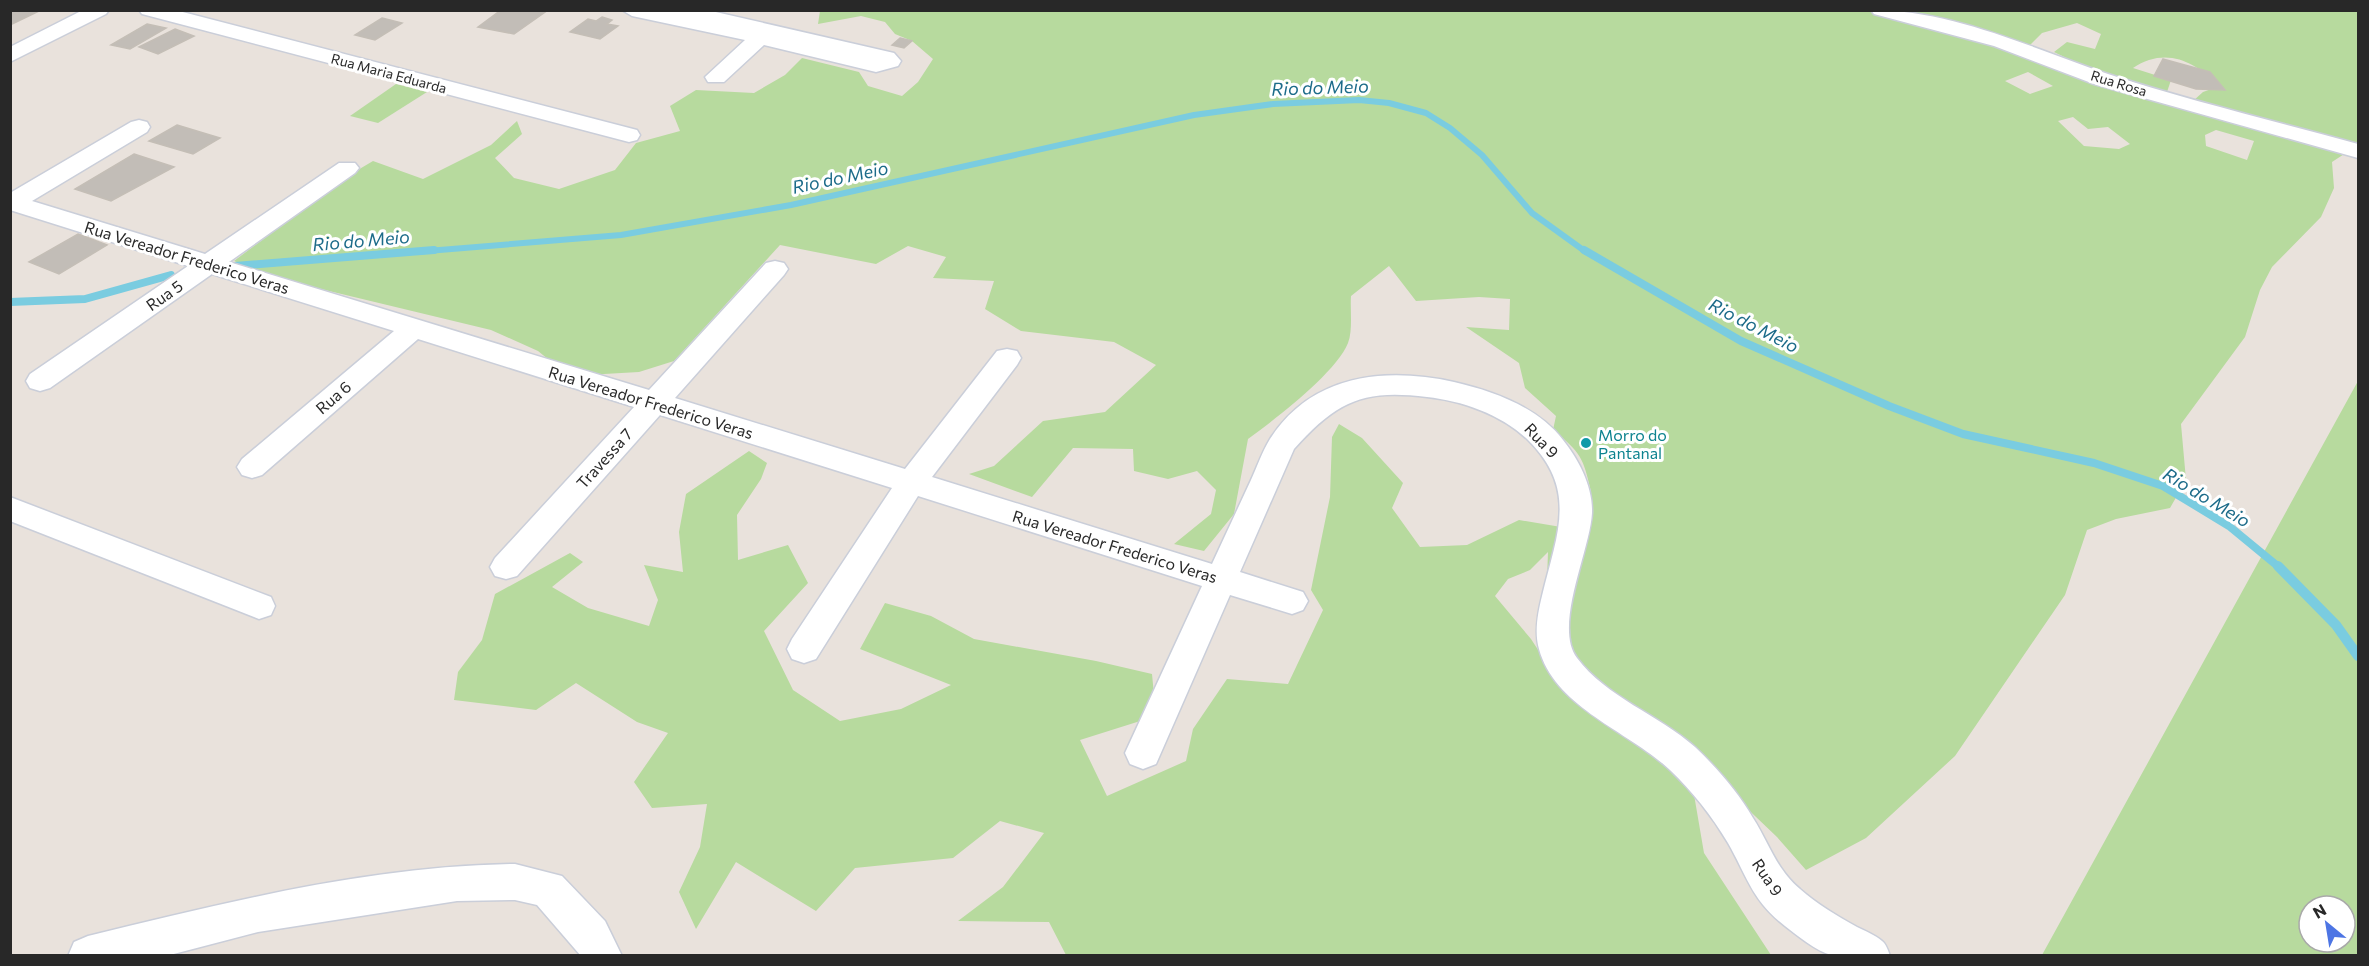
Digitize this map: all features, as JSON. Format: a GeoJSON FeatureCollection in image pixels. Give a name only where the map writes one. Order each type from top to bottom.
{"type":"FeatureCollection","features":[{"type":"Feature","properties":{"kind":"street"},"geometry":{"type":"LineString","coordinates":[[10,56],[99,10]]}},
{"type":"Feature","properties":{"kind":"street","name":"Rua Maria Eduarda"},"geometry":{"type":"LineString","coordinates":[[149,10],[629,135]]}},
{"type":"Feature","properties":{"kind":"street"},"geometry":{"type":"LineString","coordinates":[[632,10],[763,33],[887,57],[890,61],[876,66],[763,33],[678,10]]}},
{"type":"Feature","properties":{"kind":"street","name":"Rua Rosa"},"geometry":{"type":"LineString","coordinates":[[1881,10],[2001,42],[2102,79],[2358,151]]}},
{"type":"Feature","properties":{"kind":"street"},"geometry":{"type":"LineString","coordinates":[[717,77],[763,33]]}},
{"type":"Feature","properties":{"kind":"street"},"geometry":{"type":"LineString","coordinates":[[12,202],[139,127]]}},
{"type":"Feature","properties":{"kind":"street","name":"Rua 5"},"geometry":{"type":"LineString","coordinates":[[40,381],[347,168]]}},
{"type":"Feature","properties":{"kind":"street","name":"Rua Vereador Frederico Veras"},"geometry":{"type":"LineString","coordinates":[[12,202],[910,484],[1222,578],[1292,602]]}},
{"type":"Feature","properties":{"kind":"street","name":"Travessa 7"},"geometry":{"type":"LineString","coordinates":[[506,567],[775,269]]}},
{"type":"Feature","properties":{"kind":"street","name":"Rua 6"},"geometry":{"type":"LineString","coordinates":[[252,466],[414,328]]}},
{"type":"Feature","properties":{"kind":"street"},"geometry":{"type":"LineString","coordinates":[[804,649],[910,484],[1007,357]]}},
{"type":"Feature","properties":{"kind":"street","name":"Rua 9"},"geometry":{"type":"LineString","coordinates":[[1143,753],[1282,444],[1326,401],[1357,388],[1395,384],[1424,386],[1462,394],[1522,419],[1557,452],[1576,494],[1576,526],[1556,598],[1554,622],[1557,653],[1564,667],[1583,685],[1682,758],[1740,830],[1775,893],[1831,934],[1870,956]]}},
{"type":"Feature","properties":{"kind":"street"},"geometry":{"type":"LineString","coordinates":[[10,508],[259,606]]}},
{"type":"Feature","properties":{"kind":"street"},"geometry":{"type":"LineString","coordinates":[[88,956],[258,914],[457,883],[515,882],[548,889],[591,934],[602,956]]}},
{"type":"Feature","properties":{"kind":"green space"},"geometry":{"type":"Polygon","coordinates":[[[820,11],[2358,11],[2358,145],[2332,162],[2334,188],[2321,217],[2272,267],[2260,290],[2245,337],[2181,424],[2186,480],[2170,508],[2116,519],[2087,530],[2065,595],[1955,756],[1866,838],[1806,870],[1777,837],[1712,775],[1556,646],[1546,609],[1548,552],[1530,570],[1508,579],[1495,596],[1531,639],[1557,679],[1691,777],[1704,853],[1771,955],[1066,955],[1049,922],[958,921],[1003,887],[1044,833],[1000,821],[953,858],[855,868],[816,911],[736,862],[696,929],[679,892],[700,847],[707,804],[652,808],[634,782],[668,733],[637,722],[576,683],[536,710],[454,700],[458,672],[482,640],[495,594],[570,553],[583,562],[552,587],[588,608],[649,626],[658,600],[644,565],[683,572],[679,532],[686,494],[749,451],[767,463],[761,479],[737,515],[738,560],[788,545],[808,583],[764,631],[793,690],[840,721],[901,709],[951,685],[860,649],[885,603],[931,616],[974,639],[1096,661],[1152,674],[1156,716],[1080,740],[1107,796],[1186,761],[1193,729],[1227,679],[1288,684],[1323,610],[1311,590],[1330,497],[1332,437],[1339,424],[1362,438],[1403,483],[1392,508],[1420,547],[1467,545],[1519,520],[1561,527],[1591,492],[1580,456],[1553,430],[1556,416],[1525,388],[1519,363],[1466,327],[1509,330],[1510,299],[1479,297],[1416,301],[1389,266],[1351,296],[1350,338],[1331,368],[1303,395],[1248,439],[1234,514],[1204,551],[1174,544],[1211,514],[1216,490],[1197,471],[1168,479],[1134,471],[1133,449],[1073,448],[1032,497],[969,474],[994,466],[1043,421],[1105,412],[1156,365],[1114,342],[1021,331],[985,309],[994,281],[933,278],[946,257],[908,246],[876,264],[780,245],[674,361],[639,372],[569,376],[538,351],[491,330],[271,277],[234,261],[346,177],[373,161],[423,179],[491,145],[517,121],[522,134],[495,158],[514,178],[559,189],[615,170],[636,143],[680,131],[670,106],[696,90],[754,93],[785,75],[802,58],[859,72],[868,86],[902,96],[918,82],[933,59],[912,41],[895,34],[885,22],[861,16],[818,24],[820,11]],[[2077,23],[2042,33],[2028,47],[2099,83],[2193,101],[2203,92],[2217,87],[2209,78],[2189,64],[2168,58],[2156,58],[2133,68],[2171,80],[2167,92],[2114,81],[2054,52],[2067,42],[2095,49],[2101,34],[2077,23]],[[2028,72],[2005,81],[2030,94],[2053,86],[2028,72]],[[2073,117],[2058,121],[2084,146],[2119,149],[2130,144],[2108,127],[2088,129],[2073,117]],[[2216,130],[2205,135],[2206,146],[2247,160],[2254,141],[2216,130]]]}},
{"type":"Feature","properties":{"kind":"green space"},"geometry":{"type":"Polygon","coordinates":[[[396,84],[427,92],[378,123],[350,116],[396,84]]]}},
{"type":"Feature","properties":{"kind":"green space"},"geometry":{"type":"Polygon","coordinates":[[[2358,381],[2358,955],[2042,955],[2358,381]]]}},
{"type":"Feature","properties":{"kind":"building"},"geometry":{"type":"Polygon","coordinates":[[[10,10],[41,10],[10,25],[10,10]]]}},
{"type":"Feature","properties":{"kind":"building"},"geometry":{"type":"Polygon","coordinates":[[[501,10],[548,10],[514,34],[478,27],[501,10]]]}},
{"type":"Feature","properties":{"kind":"building"},"geometry":{"type":"Polygon","coordinates":[[[602,17],[612,20],[607,24],[618,26],[600,39],[570,32],[588,19],[596,21],[602,17]]]}},
{"type":"Feature","properties":{"kind":"building"},"geometry":{"type":"Polygon","coordinates":[[[382,18],[402,23],[375,40],[355,35],[382,18]]]}},
{"type":"Feature","properties":{"kind":"building"},"geometry":{"type":"Polygon","coordinates":[[[147,24],[166,28],[130,49],[111,45],[147,24]]]}},
{"type":"Feature","properties":{"kind":"building"},"geometry":{"type":"Polygon","coordinates":[[[175,29],[194,36],[158,54],[139,47],[175,29]]]}},
{"type":"Feature","properties":{"kind":"building"},"geometry":{"type":"Polygon","coordinates":[[[900,38],[912,41],[904,48],[892,45],[900,38]]]}},
{"type":"Feature","properties":{"kind":"building"},"geometry":{"type":"Polygon","coordinates":[[[2163,59],[2210,72],[2225,90],[2196,89],[2154,76],[2163,59]]]}},
{"type":"Feature","properties":{"kind":"building"},"geometry":{"type":"Polygon","coordinates":[[[177,125],[220,138],[193,154],[149,141],[177,125]]]}},
{"type":"Feature","properties":{"kind":"building"},"geometry":{"type":"Polygon","coordinates":[[[134,154],[174,167],[111,201],[75,189],[134,154]]]}},
{"type":"Feature","properties":{"kind":"building"},"geometry":{"type":"Polygon","coordinates":[[[78,234],[107,245],[59,274],[29,262],[78,234]]]}},
{"type":"Feature","properties":{"kind":"waterway","name":"Rio do Meio"},"geometry":{"type":"LineString","coordinates":[[415,252],[621,235],[791,205],[1194,115],[1273,104],[1359,100],[1389,103],[1426,113],[1450,128],[1482,155],[1532,213],[1586,252]]}},
{"type":"Feature","properties":{"kind":"waterway","name":"Rio do Meio"},"geometry":{"type":"LineString","coordinates":[[235,266],[434,250]]}},
{"type":"Feature","properties":{"kind":"waterway","name":"Rio do Meio"},"geometry":{"type":"LineString","coordinates":[[1584,250],[1741,341],[1889,406],[1963,434],[2094,463],[2163,486],[2229,526],[2280,568]]}},
{"type":"Feature","properties":{"kind":"waterway","name":"Rio do Meio"},"geometry":{"type":"LineString","coordinates":[[10,302],[85,299],[171,275]]}},
{"type":"Feature","properties":{"kind":"waterway","name":"Rio do Meio"},"geometry":{"type":"LineString","coordinates":[[2280,568],[2336,625],[2358,656]]}},
{"type":"Feature","properties":{"kind":"place","name":"Morro do Pantanal"},"geometry":{"type":"Point","coordinates":[1586,443]}}]}
